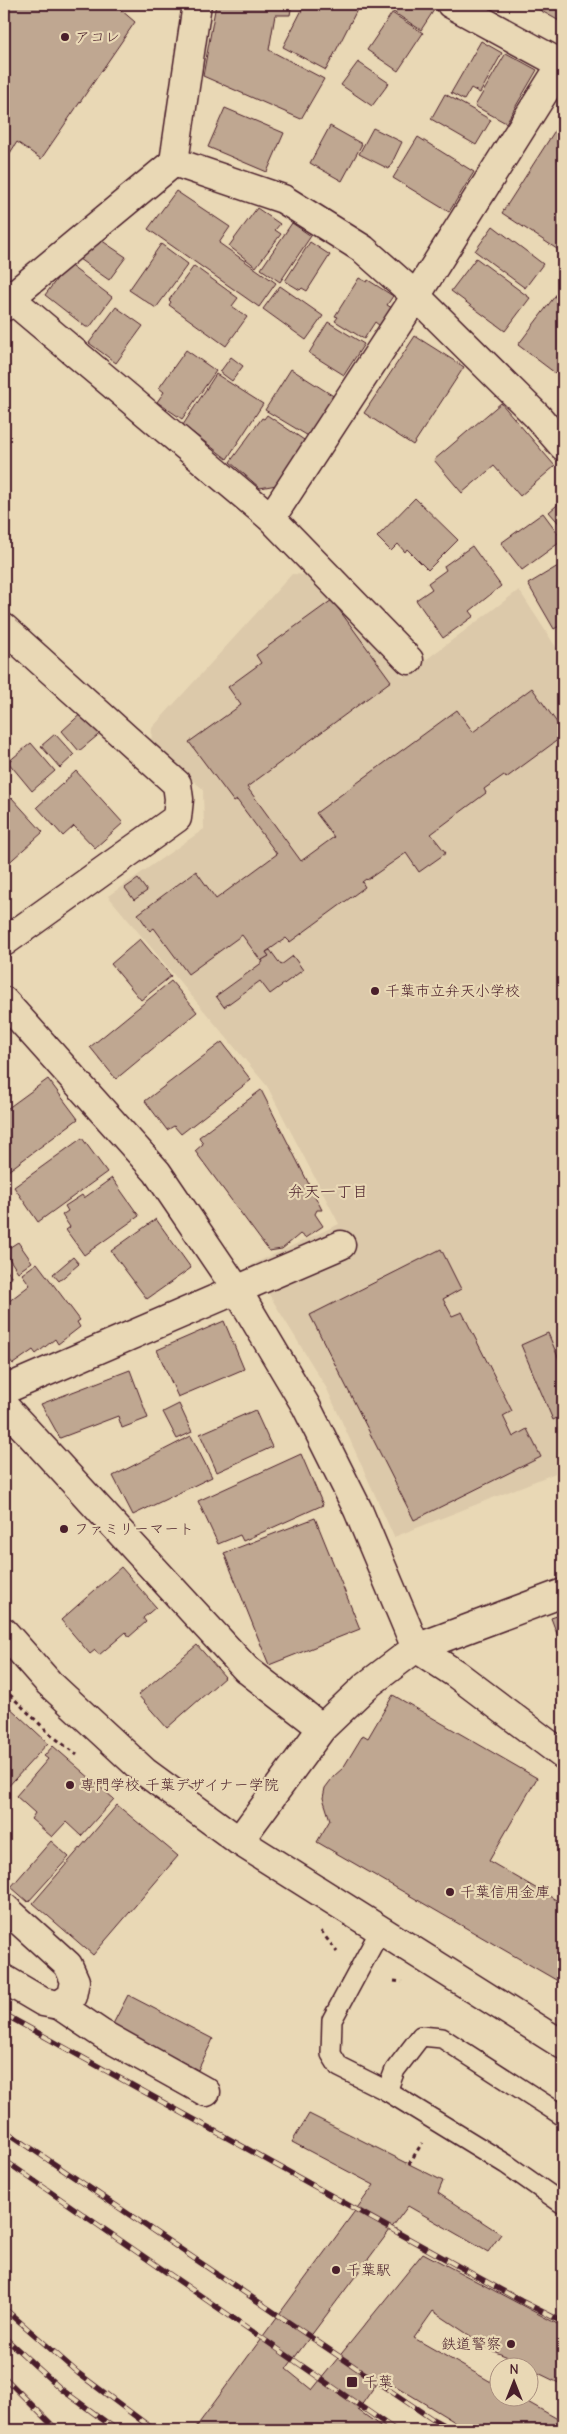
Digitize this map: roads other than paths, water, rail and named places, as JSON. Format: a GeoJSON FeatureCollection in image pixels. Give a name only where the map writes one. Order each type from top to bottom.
{"type":"FeatureCollection","features":[{"type":"Feature","properties":{"kind":"street"},"geometry":{"type":"LineString","coordinates":[[197,4],[174,162],[6,299],[271,518],[409,660]]}},
{"type":"Feature","properties":{"kind":"street"},"geometry":{"type":"LineString","coordinates":[[271,518],[416,296],[563,64],[451,4]]}},
{"type":"Feature","properties":{"kind":"street"},"geometry":{"type":"LineString","coordinates":[[174,162],[283,199],[363,249],[416,296],[537,416],[563,446]]}},
{"type":"Feature","properties":{"kind":"street"},"geometry":{"type":"LineString","coordinates":[[4,628],[177,784],[179,799],[177,818],[4,942]]}},
{"type":"Feature","properties":{"kind":"street"},"geometry":{"type":"LineString","coordinates":[[4,1001],[156,1172],[237,1290],[310,1414],[358,1510],[416,1648],[456,1674],[563,1754]]}},
{"type":"Feature","properties":{"kind":"street"},"geometry":{"type":"LineString","coordinates":[[4,1390],[341,1245]]}},
{"type":"Feature","properties":{"kind":"street"},"geometry":{"type":"LineString","coordinates":[[4,1406],[246,1669],[322,1728]]}},
{"type":"Feature","properties":{"kind":"street"},"geometry":{"type":"LineString","coordinates":[[239,1841],[322,1728],[366,1686],[416,1648],[563,1593]]}},
{"type":"Feature","properties":{"kind":"street"},"geometry":{"type":"LineString","coordinates":[[4,1632],[49,1684],[144,1772],[239,1841],[563,2045]]}},
{"type":"Feature","properties":{"kind":"street"},"geometry":{"type":"LineString","coordinates":[[4,1907],[68,1965],[75,1981],[72,1996],[59,2005]]}},
{"type":"Feature","properties":{"kind":"street"},"geometry":{"type":"LineString","coordinates":[[4,1979],[43,2002],[59,2005],[102,2034],[206,2092]]}},
{"type":"Feature","properties":{"kind":"lane"},"geometry":{"type":"LineString","coordinates":[[381,1929],[332,2020],[331,2054],[339,2067],[387,2092],[506,2164],[563,2204]]}},
{"type":"Feature","properties":{"kind":"lane"},"geometry":{"type":"LineString","coordinates":[[387,2092],[394,2070],[421,2036],[442,2038],[563,2116]]}},
{"type":"Feature","properties":{"kind":"railway"},"geometry":{"type":"LineString","coordinates":[[4,2014],[521,2301],[563,2322]]}},
{"type":"Feature","properties":{"kind":"railway"},"geometry":{"type":"LineString","coordinates":[[4,2130],[432,2419],[453,2430]]}},
{"type":"Feature","properties":{"kind":"railway"},"geometry":{"type":"LineString","coordinates":[[4,2160],[395,2430]]}},
{"type":"Feature","properties":{"kind":"railway"},"geometry":{"type":"LineString","coordinates":[[4,2308],[78,2373],[154,2430]]}},
{"type":"Feature","properties":{"kind":"railway"},"geometry":{"type":"LineString","coordinates":[[4,2337],[61,2389],[117,2430]]}},
{"type":"Feature","properties":{"kind":"railway"},"geometry":{"type":"LineString","coordinates":[[4,2377],[57,2430]]}},
{"type":"Feature","properties":{"kind":"place","name":"アコレ"},"geometry":{"type":"Point","coordinates":[65,37]}},
{"type":"Feature","properties":{"kind":"place","name":"千葉市立弁天小学校"},"geometry":{"type":"Point","coordinates":[375,991]}},
{"type":"Feature","properties":{"kind":"place","name":"ファミリーマート"},"geometry":{"type":"Point","coordinates":[64,1529]}},
{"type":"Feature","properties":{"kind":"place","name":"専門学校 千葉デザイナー学院"},"geometry":{"type":"Point","coordinates":[70,1785]}},
{"type":"Feature","properties":{"kind":"place","name":"千葉信用金庫"},"geometry":{"type":"Point","coordinates":[450,1892]}},
{"type":"Feature","properties":{"kind":"place","name":"千葉駅"},"geometry":{"type":"Point","coordinates":[336,2270]}},
{"type":"Feature","properties":{"kind":"place","name":"鉄道警察"},"geometry":{"type":"Point","coordinates":[511,2344]}},
{"type":"Feature","properties":{"kind":"place","name":"千葉"},"geometry":{"type":"Point","coordinates":[352,2382]}},
{"type":"Feature","properties":{"kind":"district","name":"弁天一丁目"},"geometry":{"type":"Point","coordinates":[328,1191]}}]}
